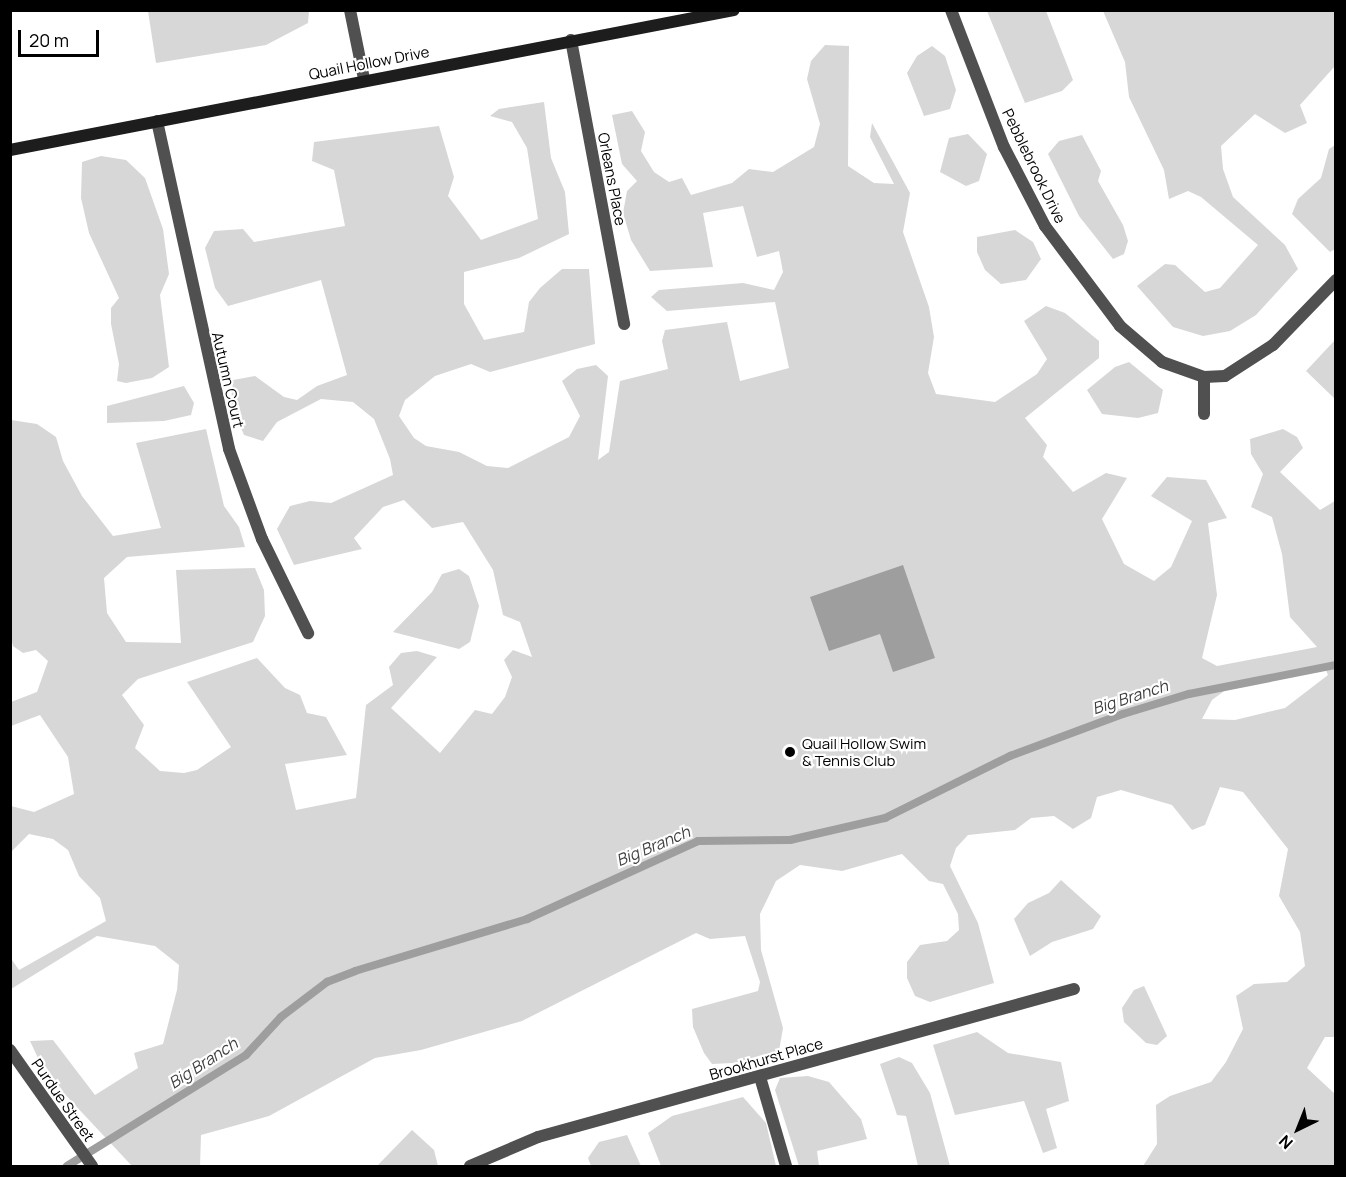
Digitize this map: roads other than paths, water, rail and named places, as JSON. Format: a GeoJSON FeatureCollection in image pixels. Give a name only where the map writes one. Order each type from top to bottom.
{"type":"FeatureCollection","features":[{"type":"Feature","properties":{"kind":"street"},"geometry":{"type":"LineString","coordinates":[[350,10],[364,79]]}},
{"type":"Feature","properties":{"kind":"street","name":"Quail Hollow Drive"},"geometry":{"type":"LineString","coordinates":[[10,150],[364,79],[734,10]]}},
{"type":"Feature","properties":{"kind":"street","name":"Pebblebrook Drive"},"geometry":{"type":"LineString","coordinates":[[951,10],[1004,147],[1045,226],[1071,265],[1120,326],[1162,362],[1204,376],[1225,376],[1250,362],[1292,328],[1335,280]]}},
{"type":"Feature","properties":{"kind":"street","name":"Orleans Place"},"geometry":{"type":"LineString","coordinates":[[571,40],[624,324]]}},
{"type":"Feature","properties":{"kind":"street","name":"Autumn Court"},"geometry":{"type":"LineString","coordinates":[[157,121],[229,449],[262,539],[308,633]]}},
{"type":"Feature","properties":{"kind":"street"},"geometry":{"type":"LineString","coordinates":[[1204,376],[1204,414]]}},
{"type":"Feature","properties":{"kind":"street","name":"Brookhurst Place"},"geometry":{"type":"LineString","coordinates":[[470,1167],[538,1137],[1074,989]]}},
{"type":"Feature","properties":{"kind":"street","name":"Purdue Street"},"geometry":{"type":"LineString","coordinates":[[10,1050],[92,1167]]}},
{"type":"Feature","properties":{"kind":"street"},"geometry":{"type":"LineString","coordinates":[[760,1077],[786,1167]]}},
{"type":"Feature","properties":{"kind":"waterway","name":"Big Branch"},"geometry":{"type":"LineString","coordinates":[[67,1166],[246,1055],[281,1017],[327,982],[355,971],[527,919],[698,841],[790,840],[885,818],[1010,756],[1123,714],[1189,694],[1336,665]]}},
{"type":"Feature","properties":{"kind":"place","name":"Quail Hollow Swim & Tennis Club"},"geometry":{"type":"Point","coordinates":[790,752]}}]}
